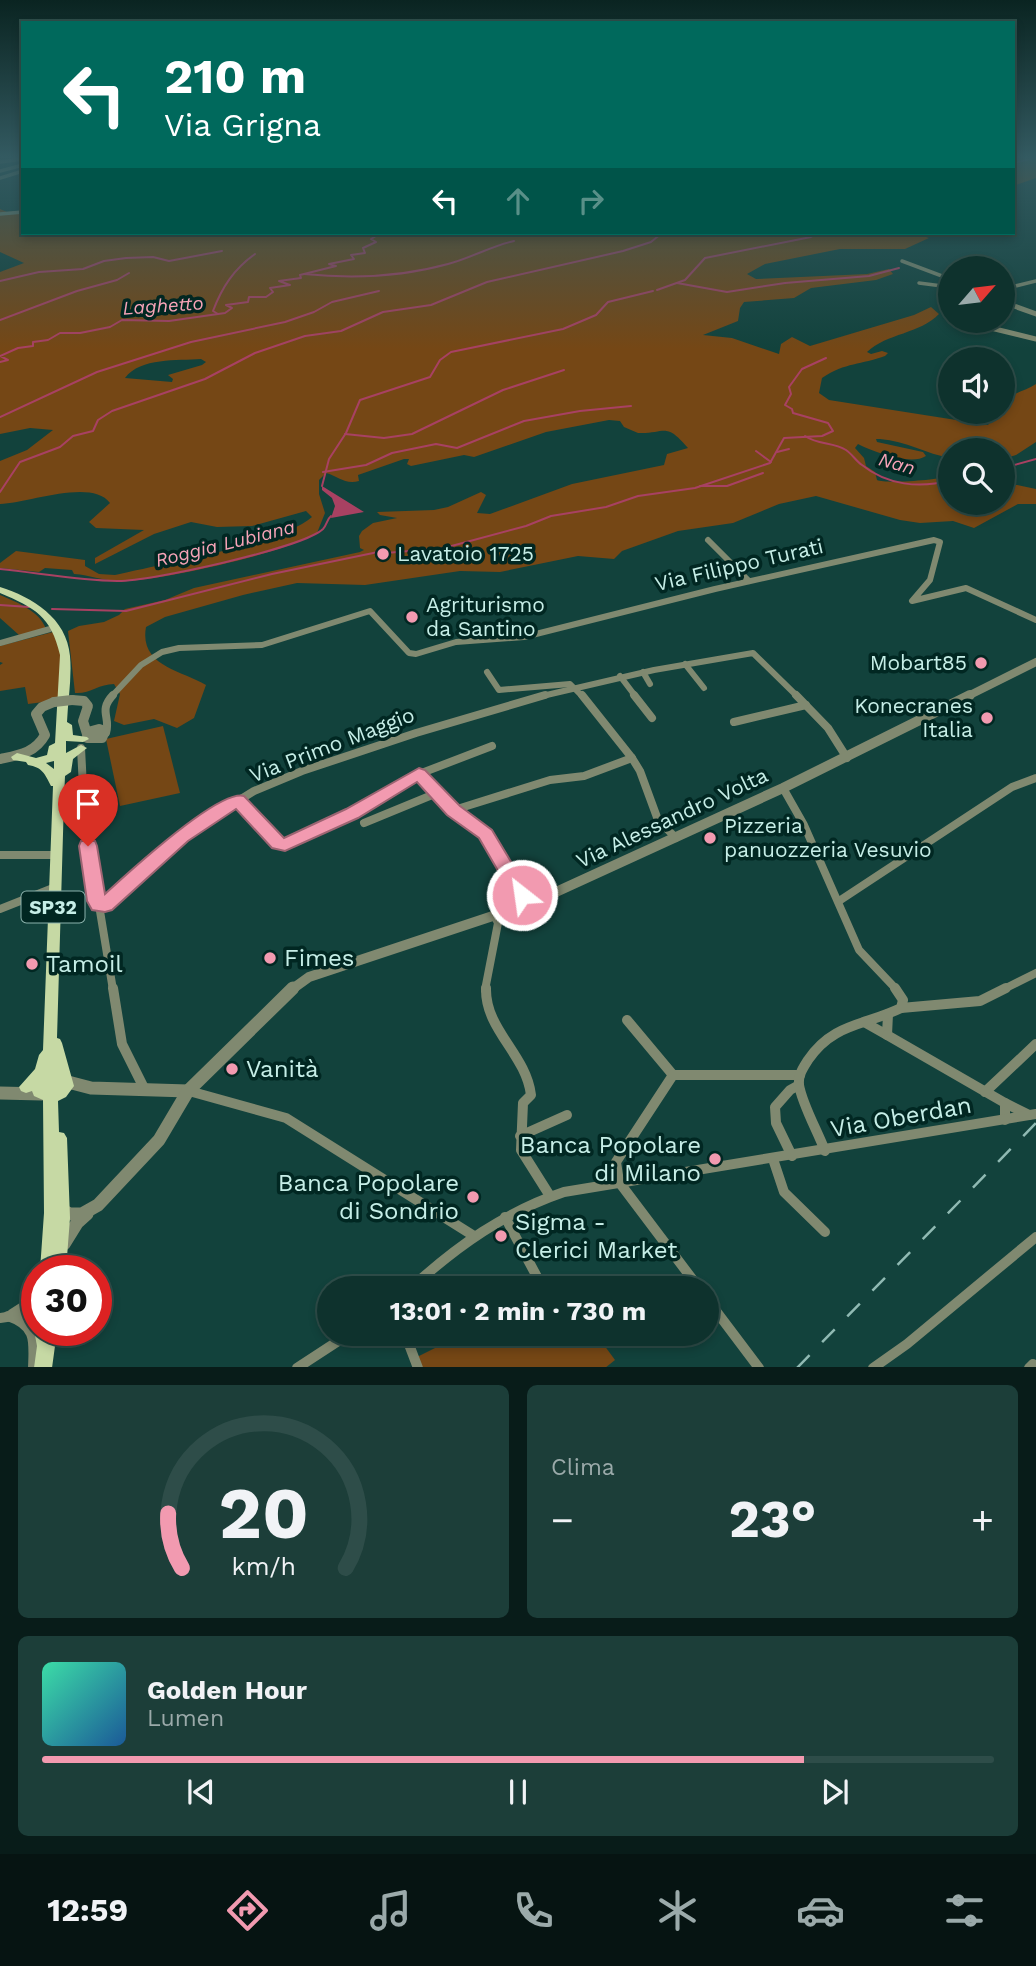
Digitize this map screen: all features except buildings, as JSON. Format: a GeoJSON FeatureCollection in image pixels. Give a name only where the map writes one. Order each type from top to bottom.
{"type":"FeatureCollection","features":[{"type":"Feature","properties":{"kind":"main road","name":"SP32"},"geometry":{"type":"LineString","coordinates":[[0,590],[40,610],[61,635],[65,655],[54,855],[52,995],[60,1255]]}},
{"type":"Feature","properties":{"kind":"main road"},"geometry":{"type":"LineString","coordinates":[[63,707],[67,714],[68,738],[91,735]]}},
{"type":"Feature","properties":{"kind":"main road"},"geometry":{"type":"LineString","coordinates":[[32,762],[53,757],[57,723],[63,707]]}},
{"type":"Feature","properties":{"kind":"main road"},"geometry":{"type":"LineString","coordinates":[[58,788],[64,779],[66,761],[91,735]]}},
{"type":"Feature","properties":{"kind":"main road"},"geometry":{"type":"LineString","coordinates":[[17,757],[51,771],[58,788]]}},
{"type":"Feature","properties":{"kind":"main road"},"geometry":{"type":"LineString","coordinates":[[13,1090],[41,1072],[46,1049],[53,1043]]}},
{"type":"Feature","properties":{"kind":"main road","name":"SP32"},"geometry":{"type":"LineString","coordinates":[[50,1255],[58,1206],[52,1120],[54,1084]]}},
{"type":"Feature","properties":{"kind":"main road"},"geometry":{"type":"LineString","coordinates":[[38,1367],[39,1346]]}},
{"type":"Feature","properties":{"kind":"main road"},"geometry":{"type":"LineString","coordinates":[[49,1367],[51,1346]]}},
{"type":"Feature","properties":{"kind":"street"},"geometry":{"type":"LineString","coordinates":[[902,261],[938,278]]}},
{"type":"Feature","properties":{"kind":"street"},"geometry":{"type":"LineString","coordinates":[[1015,286],[1036,281]]}},
{"type":"Feature","properties":{"kind":"street"},"geometry":{"type":"LineString","coordinates":[[919,283],[929,287],[938,285]]}},
{"type":"Feature","properties":{"kind":"street"},"geometry":{"type":"LineString","coordinates":[[1015,306],[1036,314]]}},
{"type":"Feature","properties":{"kind":"street"},"geometry":{"type":"LineString","coordinates":[[1011,333],[1036,339]]}},
{"type":"Feature","properties":{"kind":"street"},"geometry":{"type":"LineString","coordinates":[[708,540],[750,581]]}},
{"type":"Feature","properties":{"kind":"street","name":"Via Filippo Turati"},"geometry":{"type":"LineString","coordinates":[[91,735],[108,729],[104,711],[109,697],[141,665],[162,652],[179,648],[268,643],[368,611],[373,613],[409,653],[416,654],[456,642],[524,637],[750,581],[936,540],[940,542],[930,580],[912,601],[966,588],[1036,620]]}},
{"type":"Feature","properties":{"kind":"street"},"geometry":{"type":"LineString","coordinates":[[0,643],[52,626]]}},
{"type":"Feature","properties":{"kind":"street"},"geometry":{"type":"LineString","coordinates":[[487,672],[499,691],[570,684],[575,686],[753,653],[828,729],[847,758]]}},
{"type":"Feature","properties":{"kind":"street","name":"Via Alessandro Volta"},"geometry":{"type":"LineString","coordinates":[[60,1252],[77,1223],[159,1140],[188,1091],[289,991],[309,977],[528,905],[847,758],[1036,662]]}},
{"type":"Feature","properties":{"kind":"street"},"geometry":{"type":"LineString","coordinates":[[685,664],[704,688]]}},
{"type":"Feature","properties":{"kind":"street"},"geometry":{"type":"LineString","coordinates":[[643,672],[650,684]]}},
{"type":"Feature","properties":{"kind":"street"},"geometry":{"type":"LineString","coordinates":[[620,676],[652,718]]}},
{"type":"Feature","properties":{"kind":"street"},"geometry":{"type":"LineString","coordinates":[[575,686],[632,758],[640,771],[658,820],[676,838]]}},
{"type":"Feature","properties":{"kind":"street","name":"Via Primo Maggio"},"geometry":{"type":"LineString","coordinates":[[99,905],[105,905],[115,898],[182,836],[238,800],[311,768],[489,708],[575,686]]}},
{"type":"Feature","properties":{"kind":"street"},"geometry":{"type":"LineString","coordinates":[[0,759],[17,757],[34,750],[42,743],[45,735],[36,718],[41,707],[63,707],[81,700],[87,705],[83,721],[91,735],[85,793],[85,827],[122,1044],[145,1090]]}},
{"type":"Feature","properties":{"kind":"street"},"geometry":{"type":"LineString","coordinates":[[734,722],[806,705]]}},
{"type":"Feature","properties":{"kind":"street"},"geometry":{"type":"LineString","coordinates":[[238,800],[279,844],[285,845],[352,814],[419,774],[492,746]]}},
{"type":"Feature","properties":{"kind":"street"},"geometry":{"type":"LineString","coordinates":[[454,810],[550,780],[584,776],[632,758]]}},
{"type":"Feature","properties":{"kind":"street"},"geometry":{"type":"LineString","coordinates":[[419,774],[454,810],[485,834],[528,905]]}},
{"type":"Feature","properties":{"kind":"street"},"geometry":{"type":"LineString","coordinates":[[839,901],[1013,787],[1036,778]]}},
{"type":"Feature","properties":{"kind":"street"},"geometry":{"type":"LineString","coordinates":[[783,788],[804,825],[859,950],[899,992],[903,1000],[901,1008]]}},
{"type":"Feature","properties":{"kind":"street"},"geometry":{"type":"LineString","coordinates":[[364,823],[437,793]]}},
{"type":"Feature","properties":{"kind":"street"},"geometry":{"type":"LineString","coordinates":[[0,855],[54,855]]}},
{"type":"Feature","properties":{"kind":"street"},"geometry":{"type":"LineString","coordinates":[[0,909],[53,888]]}},
{"type":"Feature","properties":{"kind":"street"},"geometry":{"type":"LineString","coordinates":[[495,917],[498,923],[496,946],[485,991],[494,1023],[514,1049],[531,1079],[531,1095],[523,1103],[521,1150],[550,1196]]}},
{"type":"Feature","properties":{"kind":"street"},"geometry":{"type":"LineString","coordinates":[[792,1156],[776,1123],[775,1107],[799,1080],[819,1044],[836,1032],[901,1008],[980,1001],[1036,973]]}},
{"type":"Feature","properties":{"kind":"street"},"geometry":{"type":"LineString","coordinates":[[887,1035],[888,1014]]}},
{"type":"Feature","properties":{"kind":"street"},"geometry":{"type":"LineString","coordinates":[[628,1020],[673,1075],[799,1080]]}},
{"type":"Feature","properties":{"kind":"street"},"geometry":{"type":"LineString","coordinates":[[863,1022],[1005,1103],[1033,1115]]}},
{"type":"Feature","properties":{"kind":"street"},"geometry":{"type":"LineString","coordinates":[[985,1092],[1036,1044]]}},
{"type":"Feature","properties":{"kind":"street"},"geometry":{"type":"LineString","coordinates":[[673,1075],[615,1162],[619,1182],[690,1276]]}},
{"type":"Feature","properties":{"kind":"street"},"geometry":{"type":"LineString","coordinates":[[799,1080],[825,1151]]}},
{"type":"Feature","properties":{"kind":"street"},"geometry":{"type":"LineString","coordinates":[[13,1090],[54,1084],[188,1091],[286,1118],[474,1236]]}},
{"type":"Feature","properties":{"kind":"street"},"geometry":{"type":"LineString","coordinates":[[1005,1103],[1006,1120]]}},
{"type":"Feature","properties":{"kind":"street"},"geometry":{"type":"LineString","coordinates":[[520,1136],[567,1115]]}},
{"type":"Feature","properties":{"kind":"street","name":"Via Oberdan"},"geometry":{"type":"LineString","coordinates":[[424,1276],[474,1236],[505,1217],[550,1196],[619,1182],[825,1151],[1033,1115]]}},
{"type":"Feature","properties":{"kind":"street"},"geometry":{"type":"LineString","coordinates":[[773,1159],[784,1192],[825,1232]]}},
{"type":"Feature","properties":{"kind":"street"},"geometry":{"type":"LineString","coordinates":[[44,1255],[48,1212],[58,1206],[70,1214],[90,1212]]}},
{"type":"Feature","properties":{"kind":"street"},"geometry":{"type":"LineString","coordinates":[[505,1217],[537,1276]]}},
{"type":"Feature","properties":{"kind":"street"},"geometry":{"type":"LineString","coordinates":[[873,1367],[907,1344],[1036,1237]]}},
{"type":"Feature","properties":{"kind":"street"},"geometry":{"type":"LineString","coordinates":[[4,1317],[21,1307]]}},
{"type":"Feature","properties":{"kind":"street"},"geometry":{"type":"LineString","coordinates":[[719,1315],[756,1366]]}},
{"type":"Feature","properties":{"kind":"street"},"geometry":{"type":"LineString","coordinates":[[297,1367],[330,1346]]}},
{"type":"Feature","properties":{"kind":"street"},"geometry":{"type":"LineString","coordinates":[[410,1346],[418,1367]]}},
{"type":"Feature","properties":{"kind":"shaded area"},"geometry":{"type":"Polygon","coordinates":[[[0,221],[21,221],[21,235],[917,235],[929,238],[905,249],[840,249],[765,264],[747,274],[756,279],[867,274],[889,269],[893,274],[876,280],[811,288],[794,298],[744,302],[738,321],[703,335],[732,338],[779,354],[781,344],[792,337],[810,346],[914,315],[931,307],[938,315],[931,321],[884,341],[867,352],[888,353],[885,356],[846,366],[822,378],[819,393],[829,400],[938,417],[938,424],[1015,424],[1015,394],[1036,384],[1036,442],[1015,455],[1015,438],[938,438],[938,455],[899,442],[876,439],[877,442],[923,452],[926,456],[919,459],[902,459],[858,444],[855,448],[864,458],[866,466],[875,472],[877,480],[891,482],[938,478],[938,515],[998,515],[974,528],[953,521],[920,523],[900,520],[816,496],[779,504],[733,523],[678,531],[622,551],[614,559],[578,556],[500,572],[460,571],[365,585],[297,583],[165,617],[146,627],[146,640],[155,659],[206,685],[194,718],[177,728],[154,719],[124,725],[114,721],[120,694],[114,684],[75,693],[68,631],[79,626],[104,622],[125,609],[165,600],[194,588],[360,552],[364,550],[360,548],[359,536],[362,531],[373,523],[397,518],[377,512],[434,510],[448,507],[481,492],[486,495],[477,513],[490,514],[572,484],[664,465],[667,454],[688,448],[669,432],[638,433],[624,427],[620,421],[609,420],[546,432],[474,457],[464,455],[411,466],[407,464],[409,459],[404,459],[358,475],[359,481],[354,482],[326,473],[319,480],[319,494],[325,513],[317,533],[302,541],[253,557],[164,576],[122,581],[74,574],[72,570],[45,568],[39,572],[0,568],[0,563],[16,551],[85,560],[85,566],[99,574],[115,575],[248,544],[296,527],[312,517],[306,511],[252,526],[217,527],[191,522],[154,534],[95,564],[95,558],[144,530],[96,528],[89,522],[110,503],[101,496],[89,492],[75,492],[0,504],[0,461],[27,450],[53,430],[30,428],[0,434],[0,272],[24,263],[0,252],[0,221]],[[201,359],[150,363],[140,366],[125,378],[172,382],[173,379],[168,375],[206,362],[201,359]]]}},
{"type":"Feature","properties":{"kind":"shaded area"},"geometry":{"type":"Polygon","coordinates":[[[1015,485],[1036,489],[1036,504],[1015,506],[1015,485]]]}},
{"type":"Feature","properties":{"kind":"shaded area"},"geometry":{"type":"Polygon","coordinates":[[[322,486],[364,512],[331,518],[335,506],[332,498],[322,490],[322,486]]]}},
{"type":"Feature","properties":{"kind":"shaded area"},"geometry":{"type":"Polygon","coordinates":[[[0,595],[33,612],[46,629],[19,635],[0,618],[0,595]]]}},
{"type":"Feature","properties":{"kind":"shaded area"},"geometry":{"type":"Polygon","coordinates":[[[53,632],[61,653],[59,700],[28,704],[25,687],[0,691],[0,665],[3,663],[0,662],[0,646],[53,632]]]}},
{"type":"Feature","properties":{"kind":"shaded area"},"geometry":{"type":"Polygon","coordinates":[[[163,726],[180,793],[120,806],[106,739],[163,726]]]}},
{"type":"Feature","properties":{"kind":"shaded area"},"geometry":{"type":"Polygon","coordinates":[[[439,1346],[605,1346],[615,1360],[606,1367],[422,1367],[415,1358],[439,1346]]]}},
{"type":"Feature","properties":{"kind":"waterway","name":"Laghetto"},"geometry":{"type":"LineString","coordinates":[[304,274],[336,266],[329,264],[354,259],[351,255],[365,253],[363,248],[376,242],[371,239],[378,235]]}},
{"type":"Feature","properties":{"kind":"waterway"},"geometry":{"type":"LineString","coordinates":[[0,492],[20,462],[60,447],[73,436],[93,431],[98,420],[112,411],[205,379],[255,353],[305,336],[341,331],[383,312],[431,305],[487,282],[623,251],[651,242],[660,235]]}},
{"type":"Feature","properties":{"kind":"waterway","name":"Roggia Lubiana"},"geometry":{"type":"LineString","coordinates":[[657,290],[685,280],[705,258],[814,235]]}},
{"type":"Feature","properties":{"kind":"waterway"},"geometry":{"type":"LineString","coordinates":[[304,274],[359,276],[413,272],[456,261],[514,241]]}},
{"type":"Feature","properties":{"kind":"waterway"},"geometry":{"type":"LineString","coordinates":[[0,281],[39,272],[83,269],[104,261],[126,258],[153,257],[169,261],[222,251]]}},
{"type":"Feature","properties":{"kind":"waterway"},"geometry":{"type":"LineString","coordinates":[[218,314],[213,311],[220,294],[235,272],[255,254]]}},
{"type":"Feature","properties":{"kind":"waterway"},"geometry":{"type":"LineString","coordinates":[[677,283],[727,292],[785,283],[869,276],[899,268]]}},
{"type":"Feature","properties":{"kind":"waterway"},"geometry":{"type":"LineString","coordinates":[[0,320],[77,291],[117,280],[129,273]]}},
{"type":"Feature","properties":{"kind":"waterway","name":"Laghetto"},"geometry":{"type":"LineString","coordinates":[[218,314],[232,308],[226,305],[248,302],[249,297],[266,297],[273,292],[270,288],[290,285],[279,281],[301,278],[300,275],[304,274]]}},
{"type":"Feature","properties":{"kind":"waterway"},"geometry":{"type":"LineString","coordinates":[[0,417],[97,372],[191,342],[285,322],[314,312],[332,302],[379,291]]}},
{"type":"Feature","properties":{"kind":"waterway","name":"Roggia Lubiana"},"geometry":{"type":"LineString","coordinates":[[345,434],[360,400],[430,377],[440,360],[451,352],[563,329],[596,315],[608,302],[653,291]]}},
{"type":"Feature","properties":{"kind":"waterway","name":"Laghetto"},"geometry":{"type":"LineString","coordinates":[[0,362],[8,360],[0,356],[18,348],[33,346],[33,342],[48,340],[60,333],[80,333],[110,327],[122,320],[169,321],[218,314]]}},
{"type":"Feature","properties":{"kind":"waterway"},"geometry":{"type":"LineString","coordinates":[[807,437],[822,436],[833,431],[828,423],[793,413],[792,409],[785,405],[791,394],[789,387],[802,369],[826,358]]}},
{"type":"Feature","properties":{"kind":"waterway"},"geometry":{"type":"LineString","coordinates":[[345,434],[384,438],[412,434],[503,390],[564,370]]}},
{"type":"Feature","properties":{"kind":"waterway"},"geometry":{"type":"LineString","coordinates":[[326,472],[366,465],[392,453],[436,444],[457,448],[524,421],[580,411],[631,406]]}},
{"type":"Feature","properties":{"kind":"waterway","name":"Roggia Lubiana"},"geometry":{"type":"LineString","coordinates":[[326,472],[329,459],[345,434]]}},
{"type":"Feature","properties":{"kind":"waterway"},"geometry":{"type":"LineString","coordinates":[[771,462],[784,438],[807,437]]}},
{"type":"Feature","properties":{"kind":"waterway","name":"Nan"},"geometry":{"type":"LineString","coordinates":[[807,437],[846,450],[872,472],[893,481],[938,483]]}},
{"type":"Feature","properties":{"kind":"waterway"},"geometry":{"type":"LineString","coordinates":[[777,452],[789,449]]}},
{"type":"Feature","properties":{"kind":"waterway"},"geometry":{"type":"LineString","coordinates":[[756,451],[771,462]]}},
{"type":"Feature","properties":{"kind":"waterway","name":"Nan"},"geometry":{"type":"LineString","coordinates":[[1015,465],[1036,459]]}},
{"type":"Feature","properties":{"kind":"waterway"},"geometry":{"type":"LineString","coordinates":[[701,486],[771,462]]}},
{"type":"Feature","properties":{"kind":"waterway","name":"Roggia Lubiana"},"geometry":{"type":"LineString","coordinates":[[322,486],[326,472]]}},
{"type":"Feature","properties":{"kind":"waterway"},"geometry":{"type":"LineString","coordinates":[[701,486],[727,486],[763,473]]}},
{"type":"Feature","properties":{"kind":"waterway"},"geometry":{"type":"LineString","coordinates":[[386,553],[444,548],[526,526],[551,516],[606,507],[638,496],[701,486]]}},
{"type":"Feature","properties":{"kind":"waterway","name":"Roggia Lubiana"},"geometry":{"type":"LineString","coordinates":[[0,569],[117,581],[159,576],[257,554],[310,537],[323,529],[331,516]]}},
{"type":"Feature","properties":{"kind":"waterway"},"geometry":{"type":"LineString","coordinates":[[52,609],[126,611],[272,574],[378,552]]}},
{"type":"Feature","properties":{"kind":"waterway"},"geometry":{"type":"LineString","coordinates":[[0,605],[29,607]]}},
{"type":"Feature","properties":{"kind":"railway"},"geometry":{"type":"LineString","coordinates":[[798,1367],[1036,1123]]}},
{"type":"Feature","properties":{"kind":"place","name":"Lavatoio 1725"},"geometry":{"type":"Point","coordinates":[383,554]}},
{"type":"Feature","properties":{"kind":"place","name":"Agriturismo da Santino"},"geometry":{"type":"Point","coordinates":[412,617]}},
{"type":"Feature","properties":{"kind":"place","name":"Mobart85"},"geometry":{"type":"Point","coordinates":[981,663]}},
{"type":"Feature","properties":{"kind":"place","name":"Konecranes Italia"},"geometry":{"type":"Point","coordinates":[987,718]}},
{"type":"Feature","properties":{"kind":"place","name":"Pizzeria panuozzeria Vesuvio"},"geometry":{"type":"Point","coordinates":[710,838]}},
{"type":"Feature","properties":{"kind":"place","name":"Fimes"},"geometry":{"type":"Point","coordinates":[270,958]}},
{"type":"Feature","properties":{"kind":"place","name":"Tamoil"},"geometry":{"type":"Point","coordinates":[32,964]}},
{"type":"Feature","properties":{"kind":"place","name":"Vanità"},"geometry":{"type":"Point","coordinates":[232,1069]}},
{"type":"Feature","properties":{"kind":"place","name":"Banca Popolare di Milano"},"geometry":{"type":"Point","coordinates":[715,1159]}},
{"type":"Feature","properties":{"kind":"place","name":"Banca Popolare di Sondrio"},"geometry":{"type":"Point","coordinates":[473,1197]}},
{"type":"Feature","properties":{"kind":"place","name":"Sigma - Clerici Market"},"geometry":{"type":"Point","coordinates":[501,1236]}},
{"type":"Feature","properties":{"kind":"route"},"geometry":{"type":"LineString","coordinates":[[88,846],[97,901],[102,906],[115,898],[182,836],[238,800],[279,844],[285,845],[352,814],[419,774],[454,810],[485,834],[522,895]]}}]}
